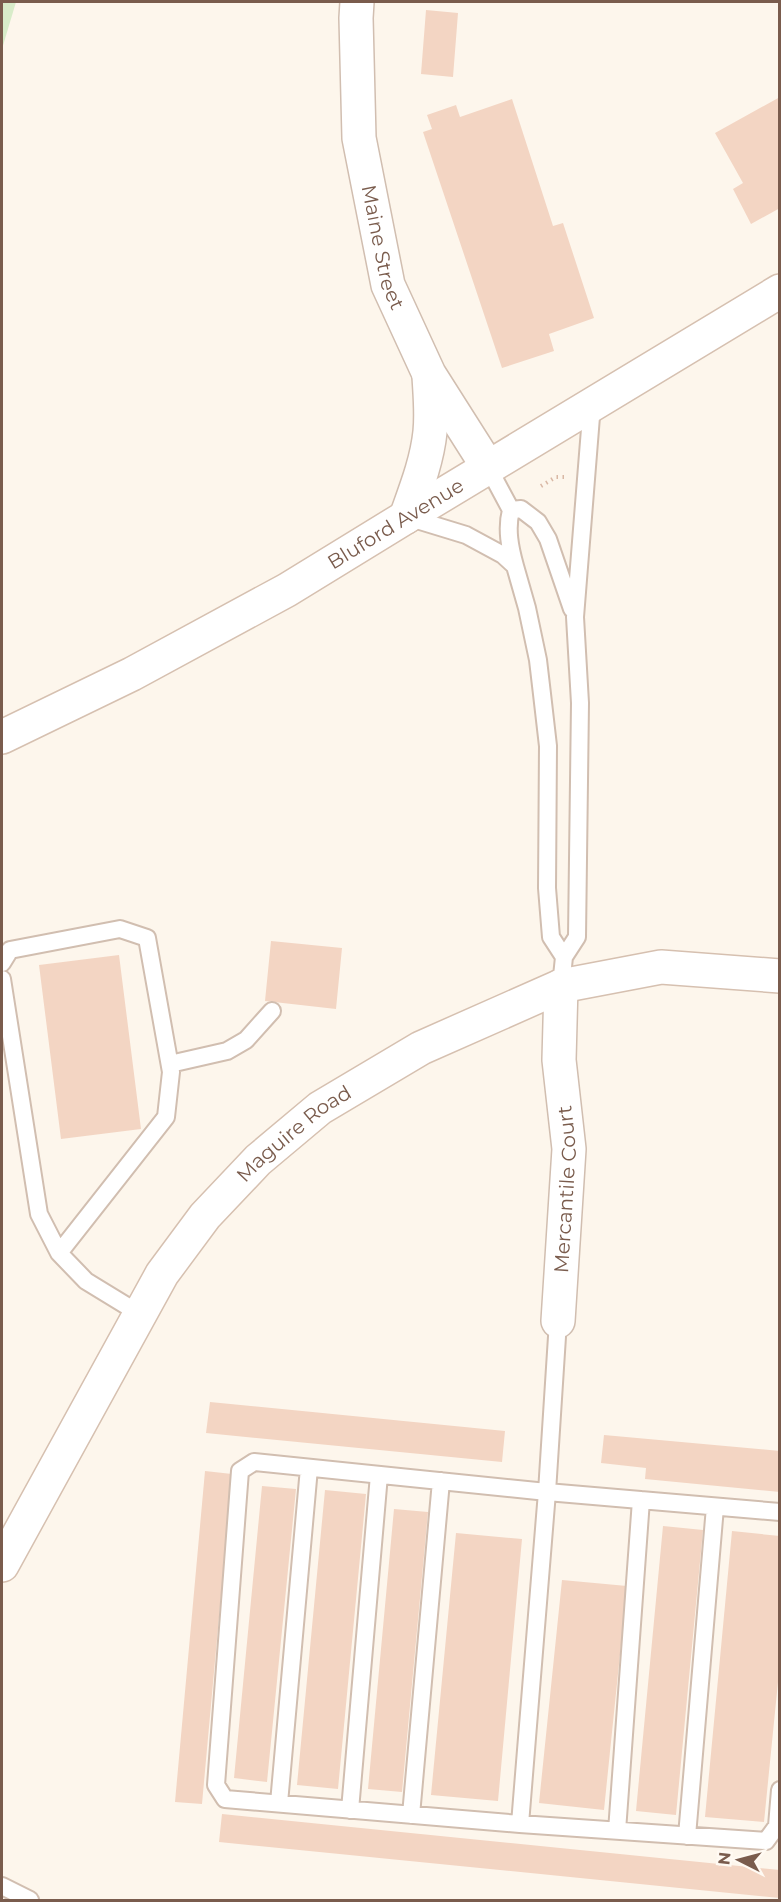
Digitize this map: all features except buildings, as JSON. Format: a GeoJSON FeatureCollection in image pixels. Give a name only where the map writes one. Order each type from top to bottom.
{"type":"FeatureCollection","features":[{"type":"Feature","properties":{"kind":"street","name":"Maine Street"},"geometry":{"type":"LineString","coordinates":[[357,2],[359,138],[388,285],[429,374],[488,467]]}},
{"type":"Feature","properties":{"kind":"street","name":"Bluford Avenue"},"geometry":{"type":"LineString","coordinates":[[2,737],[132,674],[277,596],[780,291]]}},
{"type":"Feature","properties":{"kind":"street"},"geometry":{"type":"LineString","coordinates":[[405,517],[418,483],[430,432],[429,374]]}},
{"type":"Feature","properties":{"kind":"street","name":"Maguire Road"},"geometry":{"type":"LineString","coordinates":[[2,1565],[162,1274],[205,1216],[258,1160],[320,1108],[421,1048],[562,971],[661,967],[780,975]]}},
{"type":"Feature","properties":{"kind":"street","name":"Mercantile Court"},"geometry":{"type":"LineString","coordinates":[[558,1321],[569,1149],[559,1060],[562,971]]}},
{"type":"Feature","properties":{"kind":"lane"},"geometry":{"type":"LineString","coordinates":[[562,971],[577,937],[580,703],[575,617],[592,403]]}},
{"type":"Feature","properties":{"kind":"lane"},"geometry":{"type":"LineString","coordinates":[[488,467],[511,510],[509,544],[536,649],[548,746],[547,888],[551,936],[562,971]]}},
{"type":"Feature","properties":{"kind":"lane"},"geometry":{"type":"LineString","coordinates":[[511,510],[521,509],[538,522],[548,539],[575,617]]}},
{"type":"Feature","properties":{"kind":"lane"},"geometry":{"type":"LineString","coordinates":[[405,517],[466,535],[503,555],[515,566]]}},
{"type":"Feature","properties":{"kind":"lane"},"geometry":{"type":"LineString","coordinates":[[2,963],[10,950],[120,929],[147,938],[171,1072],[166,1117],[59,1253]]}},
{"type":"Feature","properties":{"kind":"lane"},"geometry":{"type":"LineString","coordinates":[[2,979],[39,1214],[59,1253],[86,1281],[140,1314]]}},
{"type":"Feature","properties":{"kind":"lane"},"geometry":{"type":"LineString","coordinates":[[170,1064],[227,1051],[246,1040],[272,1011]]}},
{"type":"Feature","properties":{"kind":"lane"},"geometry":{"type":"LineString","coordinates":[[520,1824],[547,1492],[558,1321]]}},
{"type":"Feature","properties":{"kind":"lane"},"geometry":{"type":"LineString","coordinates":[[780,1512],[547,1492],[254,1462],[240,1471],[216,1785],[225,1799],[520,1824],[766,1841],[777,1826],[780,1791]]}},
{"type":"Feature","properties":{"kind":"lane"},"geometry":{"type":"LineString","coordinates":[[279,1803],[309,1468]]}},
{"type":"Feature","properties":{"kind":"lane"},"geometry":{"type":"LineString","coordinates":[[350,1810],[379,1475]]}},
{"type":"Feature","properties":{"kind":"lane"},"geometry":{"type":"LineString","coordinates":[[411,1815],[441,1481]]}},
{"type":"Feature","properties":{"kind":"lane"},"geometry":{"type":"LineString","coordinates":[[617,1831],[641,1500]]}},
{"type":"Feature","properties":{"kind":"lane"},"geometry":{"type":"LineString","coordinates":[[687,1836],[715,1507]]}},
{"type":"Feature","properties":{"kind":"lane"},"geometry":{"type":"LineString","coordinates":[[2,1886],[30,1900]]}},
{"type":"Feature","properties":{"kind":"path"},"geometry":{"type":"LineString","coordinates":[[541,486],[556,477],[573,476]]}},
{"type":"Feature","properties":{"kind":"green space"},"geometry":{"type":"Polygon","coordinates":[[[2,2],[16,2],[2,49],[2,2]]]}}]}
